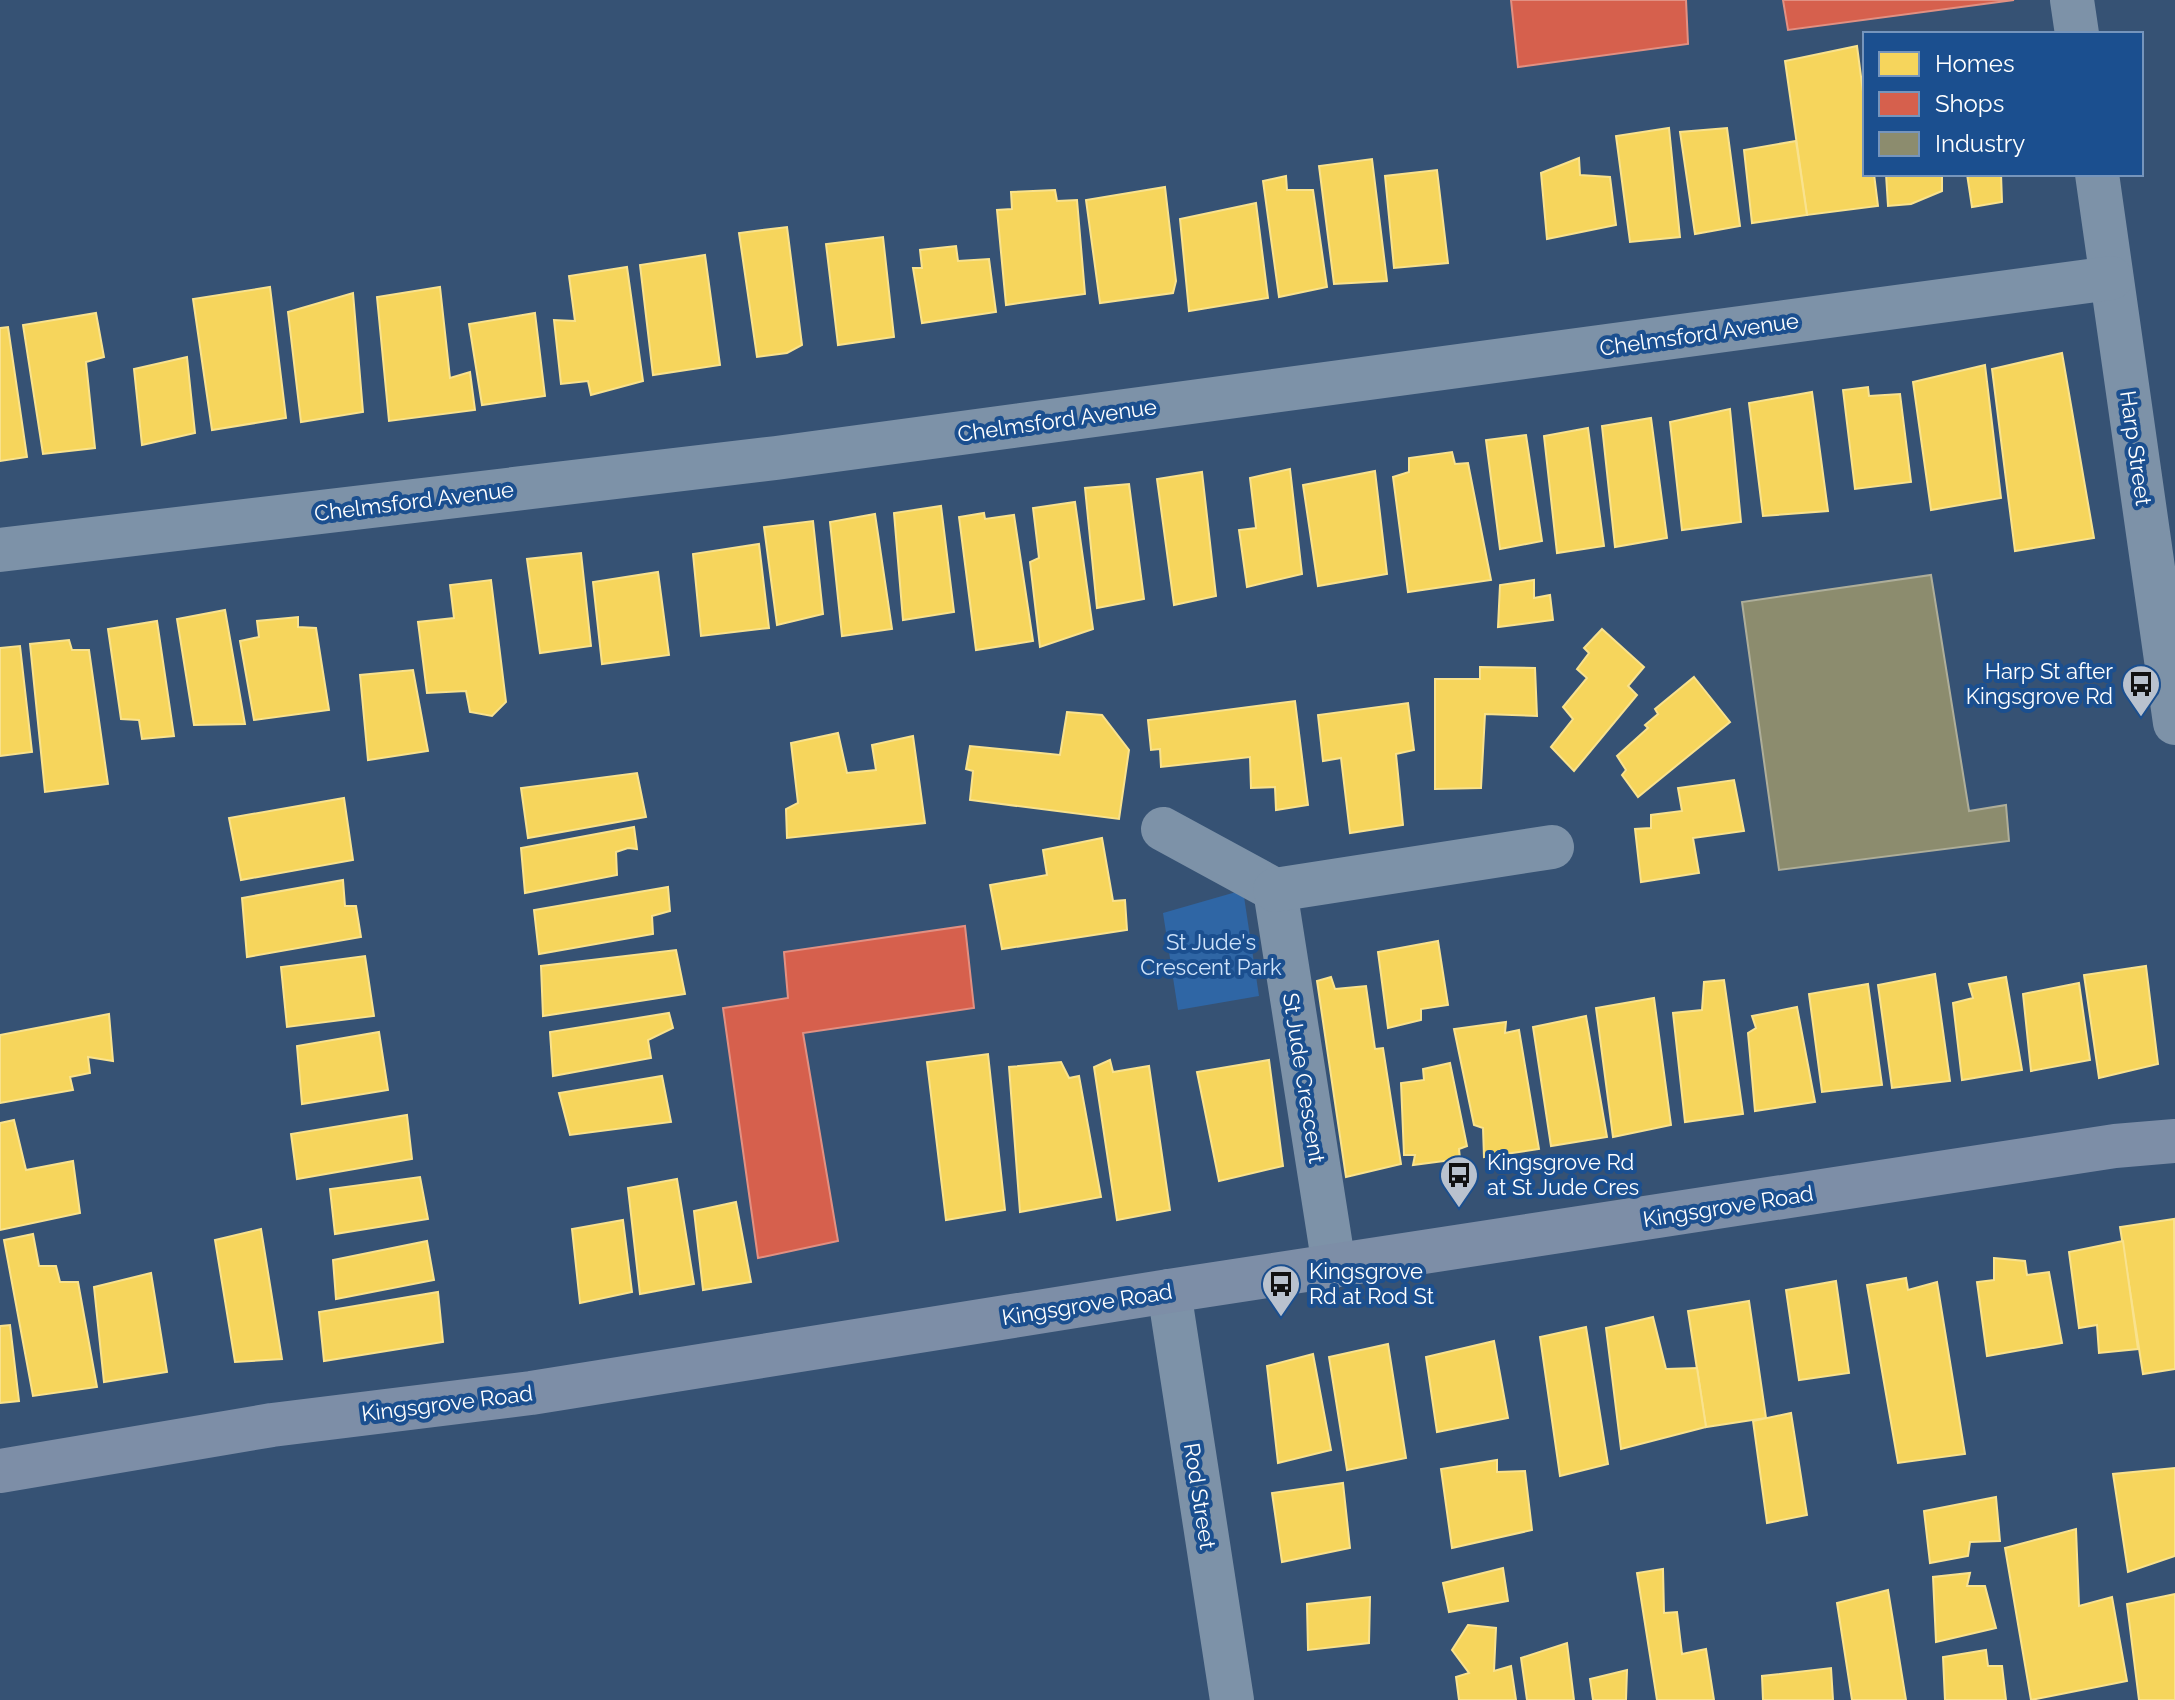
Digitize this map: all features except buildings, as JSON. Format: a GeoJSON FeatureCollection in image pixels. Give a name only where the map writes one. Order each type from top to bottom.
{"type":"FeatureCollection","features":[{"type":"Feature","properties":{"kind":"main road","name":"Kingsgrove Road"},"geometry":{"type":"LineString","coordinates":[[0,1471],[272,1425],[531,1393],[1169,1291],[2115,1146],[2175,1141]]}},
{"type":"Feature","properties":{"kind":"street"},"geometry":{"type":"LineString","coordinates":[[2072,0],[2077,32]]}},
{"type":"Feature","properties":{"kind":"street","name":"Harp Street"},"geometry":{"type":"LineString","coordinates":[[2097,176],[2175,723]]}},
{"type":"Feature","properties":{"kind":"street","name":"Chelmsford Avenue"},"geometry":{"type":"LineString","coordinates":[[0,550],[776,458],[2111,278]]}},
{"type":"Feature","properties":{"kind":"street"},"geometry":{"type":"LineString","coordinates":[[1163,829],[1275,890],[1552,847]]}},
{"type":"Feature","properties":{"kind":"street","name":"St Jude Crescent"},"geometry":{"type":"LineString","coordinates":[[1275,890],[1334,1266]]}},
{"type":"Feature","properties":{"kind":"street","name":"Rod Street"},"geometry":{"type":"LineString","coordinates":[[1169,1291],[1232,1700]]}},
{"type":"Feature","properties":{"kind":"green space","name":"St Jude's Crescent Park"},"geometry":{"type":"Polygon","coordinates":[[[1243,890],[1259,996],[1178,1010],[1163,913],[1243,890]]]}},
{"type":"Feature","properties":{"kind":"place","name":"Harp St after Kingsgrove Rd"},"geometry":{"type":"Point","coordinates":[2141,718]}},
{"type":"Feature","properties":{"kind":"place","name":"Kingsgrove Rd at St Jude Cres"},"geometry":{"type":"Point","coordinates":[1459,1209]}},
{"type":"Feature","properties":{"kind":"place","name":"Kingsgrove Rd at Rod St"},"geometry":{"type":"Point","coordinates":[1281,1318]}}]}
